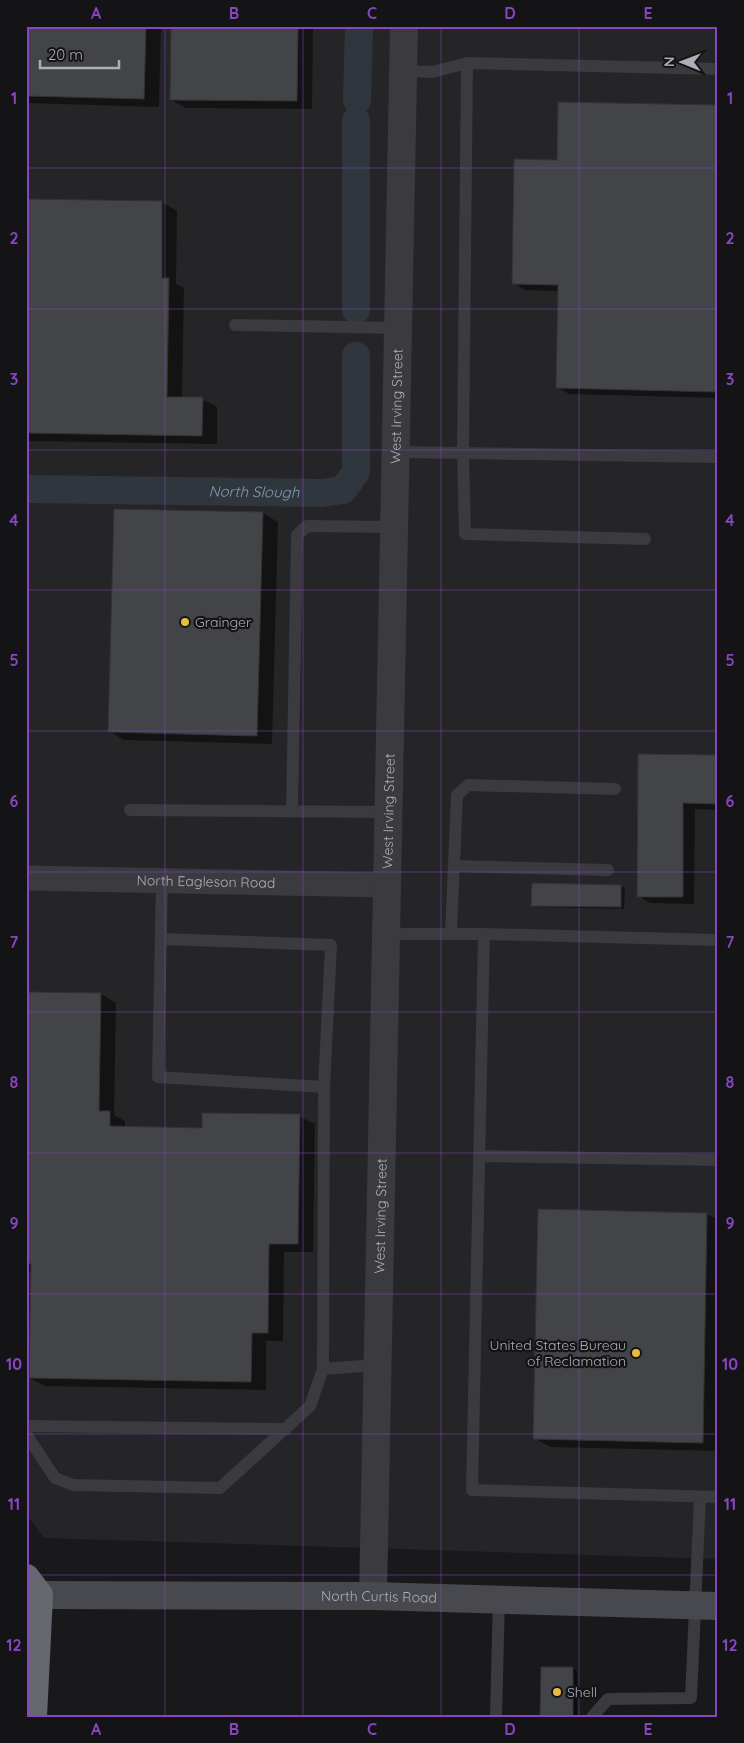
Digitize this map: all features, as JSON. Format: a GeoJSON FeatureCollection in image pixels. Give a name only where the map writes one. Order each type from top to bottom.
{"type":"FeatureCollection","features":[{"type":"Feature","properties":{"kind":"highway"},"geometry":{"type":"LineString","coordinates":[[33,1587],[33,1717]]}},
{"type":"Feature","properties":{"kind":"main road","name":"North Curtis Road"},"geometry":{"type":"LineString","coordinates":[[33,1587],[707,1606]]}},
{"type":"Feature","properties":{"kind":"street","name":"West Irving Street"},"geometry":{"type":"LineString","coordinates":[[373,1596],[404,26]]}},
{"type":"Feature","properties":{"kind":"street","name":"North Eagleson Road"},"geometry":{"type":"LineString","coordinates":[[26,878],[387,885]]}},
{"type":"Feature","properties":{"kind":"lane"},"geometry":{"type":"LineString","coordinates":[[403,71],[432,72],[467,63],[718,69]]}},
{"type":"Feature","properties":{"kind":"lane"},"geometry":{"type":"LineString","coordinates":[[467,63],[463,453],[465,534],[646,539]]}},
{"type":"Feature","properties":{"kind":"lane"},"geometry":{"type":"LineString","coordinates":[[235,325],[398,328]]}},
{"type":"Feature","properties":{"kind":"lane"},"geometry":{"type":"LineString","coordinates":[[396,452],[718,457]]}},
{"type":"Feature","properties":{"kind":"lane"},"geometry":{"type":"LineString","coordinates":[[292,811],[297,534],[308,526],[394,527]]}},
{"type":"Feature","properties":{"kind":"lane"},"geometry":{"type":"LineString","coordinates":[[451,934],[457,795],[468,784],[615,789]]}},
{"type":"Feature","properties":{"kind":"lane"},"geometry":{"type":"LineString","coordinates":[[130,810],[389,812]]}},
{"type":"Feature","properties":{"kind":"lane"},"geometry":{"type":"LineString","coordinates":[[455,866],[608,870]]}},
{"type":"Feature","properties":{"kind":"lane"},"geometry":{"type":"LineString","coordinates":[[162,880],[158,1077],[324,1087]]}},
{"type":"Feature","properties":{"kind":"lane"},"geometry":{"type":"LineString","coordinates":[[386,934],[484,934],[718,940]]}},
{"type":"Feature","properties":{"kind":"lane"},"geometry":{"type":"LineString","coordinates":[[484,934],[472,1490],[718,1498]]}},
{"type":"Feature","properties":{"kind":"lane"},"geometry":{"type":"LineString","coordinates":[[26,1434],[54,1478],[73,1485],[220,1488],[286,1430],[310,1406],[323,1368],[324,1087],[331,945],[161,939]]}},
{"type":"Feature","properties":{"kind":"lane"},"geometry":{"type":"LineString","coordinates":[[479,1156],[718,1160]]}},
{"type":"Feature","properties":{"kind":"lane"},"geometry":{"type":"LineString","coordinates":[[323,1368],[377,1365]]}},
{"type":"Feature","properties":{"kind":"lane"},"geometry":{"type":"LineString","coordinates":[[26,1426],[286,1430]]}},
{"type":"Feature","properties":{"kind":"lane"},"geometry":{"type":"LineString","coordinates":[[592,1717],[608,1699],[691,1698],[707,1606],[700,1497]]}},
{"type":"Feature","properties":{"kind":"lane"},"geometry":{"type":"LineString","coordinates":[[496,1717],[499,1600]]}},
{"type":"Feature","properties":{"kind":"shaded area"},"geometry":{"type":"Polygon","coordinates":[[[26,26],[718,26],[718,1559],[44,1538],[26,1514],[26,26]]]}},
{"type":"Feature","properties":{"kind":"building"},"geometry":{"type":"Polygon","coordinates":[[[26,26],[146,26],[144,99],[26,96],[26,26]]]}},
{"type":"Feature","properties":{"kind":"building"},"geometry":{"type":"Polygon","coordinates":[[[171,26],[298,26],[297,101],[170,100],[171,26]]]}},
{"type":"Feature","properties":{"kind":"building"},"geometry":{"type":"Polygon","coordinates":[[[558,102],[718,105],[718,392],[556,388],[558,285],[512,284],[514,159],[557,160],[558,102]]]}},
{"type":"Feature","properties":{"kind":"building"},"geometry":{"type":"Polygon","coordinates":[[[26,199],[162,201],[162,278],[169,278],[167,397],[203,397],[202,436],[26,433],[26,199]]]}},
{"type":"Feature","properties":{"kind":"building","name":"Grainger"},"geometry":{"type":"Polygon","coordinates":[[[114,509],[263,512],[257,736],[108,732],[114,509]]]}},
{"type":"Feature","properties":{"kind":"building"},"geometry":{"type":"Polygon","coordinates":[[[638,754],[718,755],[718,804],[683,803],[683,897],[637,897],[638,754]]]}},
{"type":"Feature","properties":{"kind":"building"},"geometry":{"type":"Polygon","coordinates":[[[532,883],[621,885],[621,907],[531,906],[532,883]]]}},
{"type":"Feature","properties":{"kind":"building"},"geometry":{"type":"Polygon","coordinates":[[[26,992],[101,993],[99,1111],[110,1111],[110,1126],[202,1128],[202,1113],[300,1114],[298,1244],[269,1244],[268,1333],[252,1333],[251,1382],[29,1378],[31,1264],[26,1263],[26,992]]]}},
{"type":"Feature","properties":{"kind":"building"},"geometry":{"type":"Polygon","coordinates":[[[538,1209],[707,1213],[703,1443],[533,1439],[538,1209]]]}},
{"type":"Feature","properties":{"kind":"building","name":"Shell"},"geometry":{"type":"Polygon","coordinates":[[[541,1667],[573,1667],[573,1717],[540,1717],[541,1667]]]}},
{"type":"Feature","properties":{"kind":"waterway","name":"North Slough"},"geometry":{"type":"LineString","coordinates":[[357,100],[359,26]]}},
{"type":"Feature","properties":{"kind":"waterway","name":"North Slough"},"geometry":{"type":"LineString","coordinates":[[356,121],[356,310]]}},
{"type":"Feature","properties":{"kind":"waterway","name":"North Slough"},"geometry":{"type":"LineString","coordinates":[[26,489],[321,493],[343,490],[356,472],[356,356]]}},
{"type":"Feature","properties":{"kind":"place","name":"Grainger"},"geometry":{"type":"Point","coordinates":[185,622]}},
{"type":"Feature","properties":{"kind":"place","name":"United States Bureau of Reclamation"},"geometry":{"type":"Point","coordinates":[636,1353]}},
{"type":"Feature","properties":{"kind":"place","name":"Shell"},"geometry":{"type":"Point","coordinates":[557,1692]}}]}
